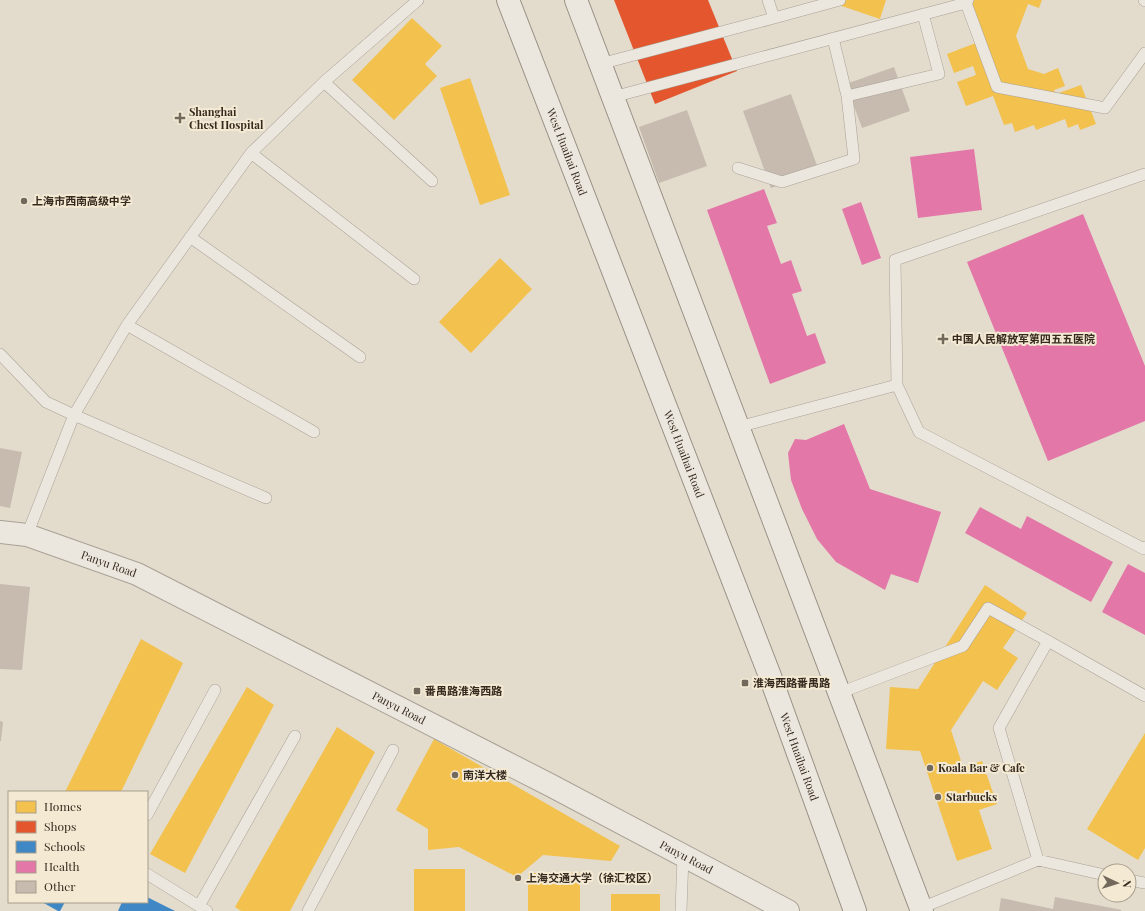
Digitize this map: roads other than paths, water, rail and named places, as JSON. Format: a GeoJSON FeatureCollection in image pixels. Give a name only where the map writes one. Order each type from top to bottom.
{"type":"FeatureCollection","features":[{"type":"Feature","properties":{"kind":"main road","name":"West Huaihai Road"},"geometry":{"type":"LineString","coordinates":[[508,0],[768,669],[855,911]]}},
{"type":"Feature","properties":{"kind":"main road"},"geometry":{"type":"LineString","coordinates":[[576,0],[921,909]]}},
{"type":"Feature","properties":{"kind":"main road","name":"Panyu Road"},"geometry":{"type":"LineString","coordinates":[[0,532],[27,535],[137,574],[550,785],[788,911]]}},
{"type":"Feature","properties":{"kind":"lane"},"geometry":{"type":"LineString","coordinates":[[27,535],[74,415],[127,325],[251,153],[324,82],[418,0]]}},
{"type":"Feature","properties":{"kind":"lane"},"geometry":{"type":"LineString","coordinates":[[768,0],[774,18]]}},
{"type":"Feature","properties":{"kind":"lane"},"geometry":{"type":"LineString","coordinates":[[600,64],[840,0]]}},
{"type":"Feature","properties":{"kind":"lane"},"geometry":{"type":"LineString","coordinates":[[613,97],[967,1],[997,87],[1105,108],[1145,52]]}},
{"type":"Feature","properties":{"kind":"lane"},"geometry":{"type":"LineString","coordinates":[[847,96],[939,74],[923,14]]}},
{"type":"Feature","properties":{"kind":"lane"},"geometry":{"type":"LineString","coordinates":[[738,168],[782,182],[854,159],[847,96],[833,38]]}},
{"type":"Feature","properties":{"kind":"lane"},"geometry":{"type":"LineString","coordinates":[[324,82],[432,181]]}},
{"type":"Feature","properties":{"kind":"lane"},"geometry":{"type":"LineString","coordinates":[[251,153],[414,279]]}},
{"type":"Feature","properties":{"kind":"lane"},"geometry":{"type":"LineString","coordinates":[[1145,174],[895,260],[897,385],[919,432],[1145,548]]}},
{"type":"Feature","properties":{"kind":"lane"},"geometry":{"type":"LineString","coordinates":[[190,237],[360,357]]}},
{"type":"Feature","properties":{"kind":"lane"},"geometry":{"type":"LineString","coordinates":[[127,325],[314,432]]}},
{"type":"Feature","properties":{"kind":"lane"},"geometry":{"type":"LineString","coordinates":[[0,354],[46,402],[266,498]]}},
{"type":"Feature","properties":{"kind":"lane"},"geometry":{"type":"LineString","coordinates":[[738,427],[897,385]]}},
{"type":"Feature","properties":{"kind":"lane"},"geometry":{"type":"LineString","coordinates":[[839,692],[963,646],[988,608],[1145,696]]}},
{"type":"Feature","properties":{"kind":"lane"},"geometry":{"type":"LineString","coordinates":[[1038,860],[999,728],[1048,641]]}},
{"type":"Feature","properties":{"kind":"lane"},"geometry":{"type":"LineString","coordinates":[[148,813],[215,690]]}},
{"type":"Feature","properties":{"kind":"lane"},"geometry":{"type":"LineString","coordinates":[[148,875],[203,909],[295,736]]}},
{"type":"Feature","properties":{"kind":"lane"},"geometry":{"type":"LineString","coordinates":[[308,911],[393,750]]}},
{"type":"Feature","properties":{"kind":"lane"},"geometry":{"type":"LineString","coordinates":[[681,911],[683,856]]}},
{"type":"Feature","properties":{"kind":"lane"},"geometry":{"type":"LineString","coordinates":[[921,909],[1038,860],[1097,872]]}},
{"type":"Feature","properties":{"kind":"place","name":"Shanghai Chest Hospital"},"geometry":{"type":"Point","coordinates":[180,118]}},
{"type":"Feature","properties":{"kind":"place","name":"上海市西南高级中学"},"geometry":{"type":"Point","coordinates":[24,201]}},
{"type":"Feature","properties":{"kind":"place","name":"中国人民解放军第四五五医院"},"geometry":{"type":"Point","coordinates":[943,339]}},
{"type":"Feature","properties":{"kind":"place","name":"淮海西路番禺路"},"geometry":{"type":"Point","coordinates":[745,683]}},
{"type":"Feature","properties":{"kind":"place","name":"番禺路淮海西路"},"geometry":{"type":"Point","coordinates":[417,691]}},
{"type":"Feature","properties":{"kind":"place","name":"Koala Bar & Cafe"},"geometry":{"type":"Point","coordinates":[930,768]}},
{"type":"Feature","properties":{"kind":"place","name":"南洋大楼"},"geometry":{"type":"Point","coordinates":[455,775]}},
{"type":"Feature","properties":{"kind":"place","name":"Starbucks"},"geometry":{"type":"Point","coordinates":[938,797]}},
{"type":"Feature","properties":{"kind":"place","name":"上海交通大学（徐汇校区）"},"geometry":{"type":"Point","coordinates":[518,878]}}]}
